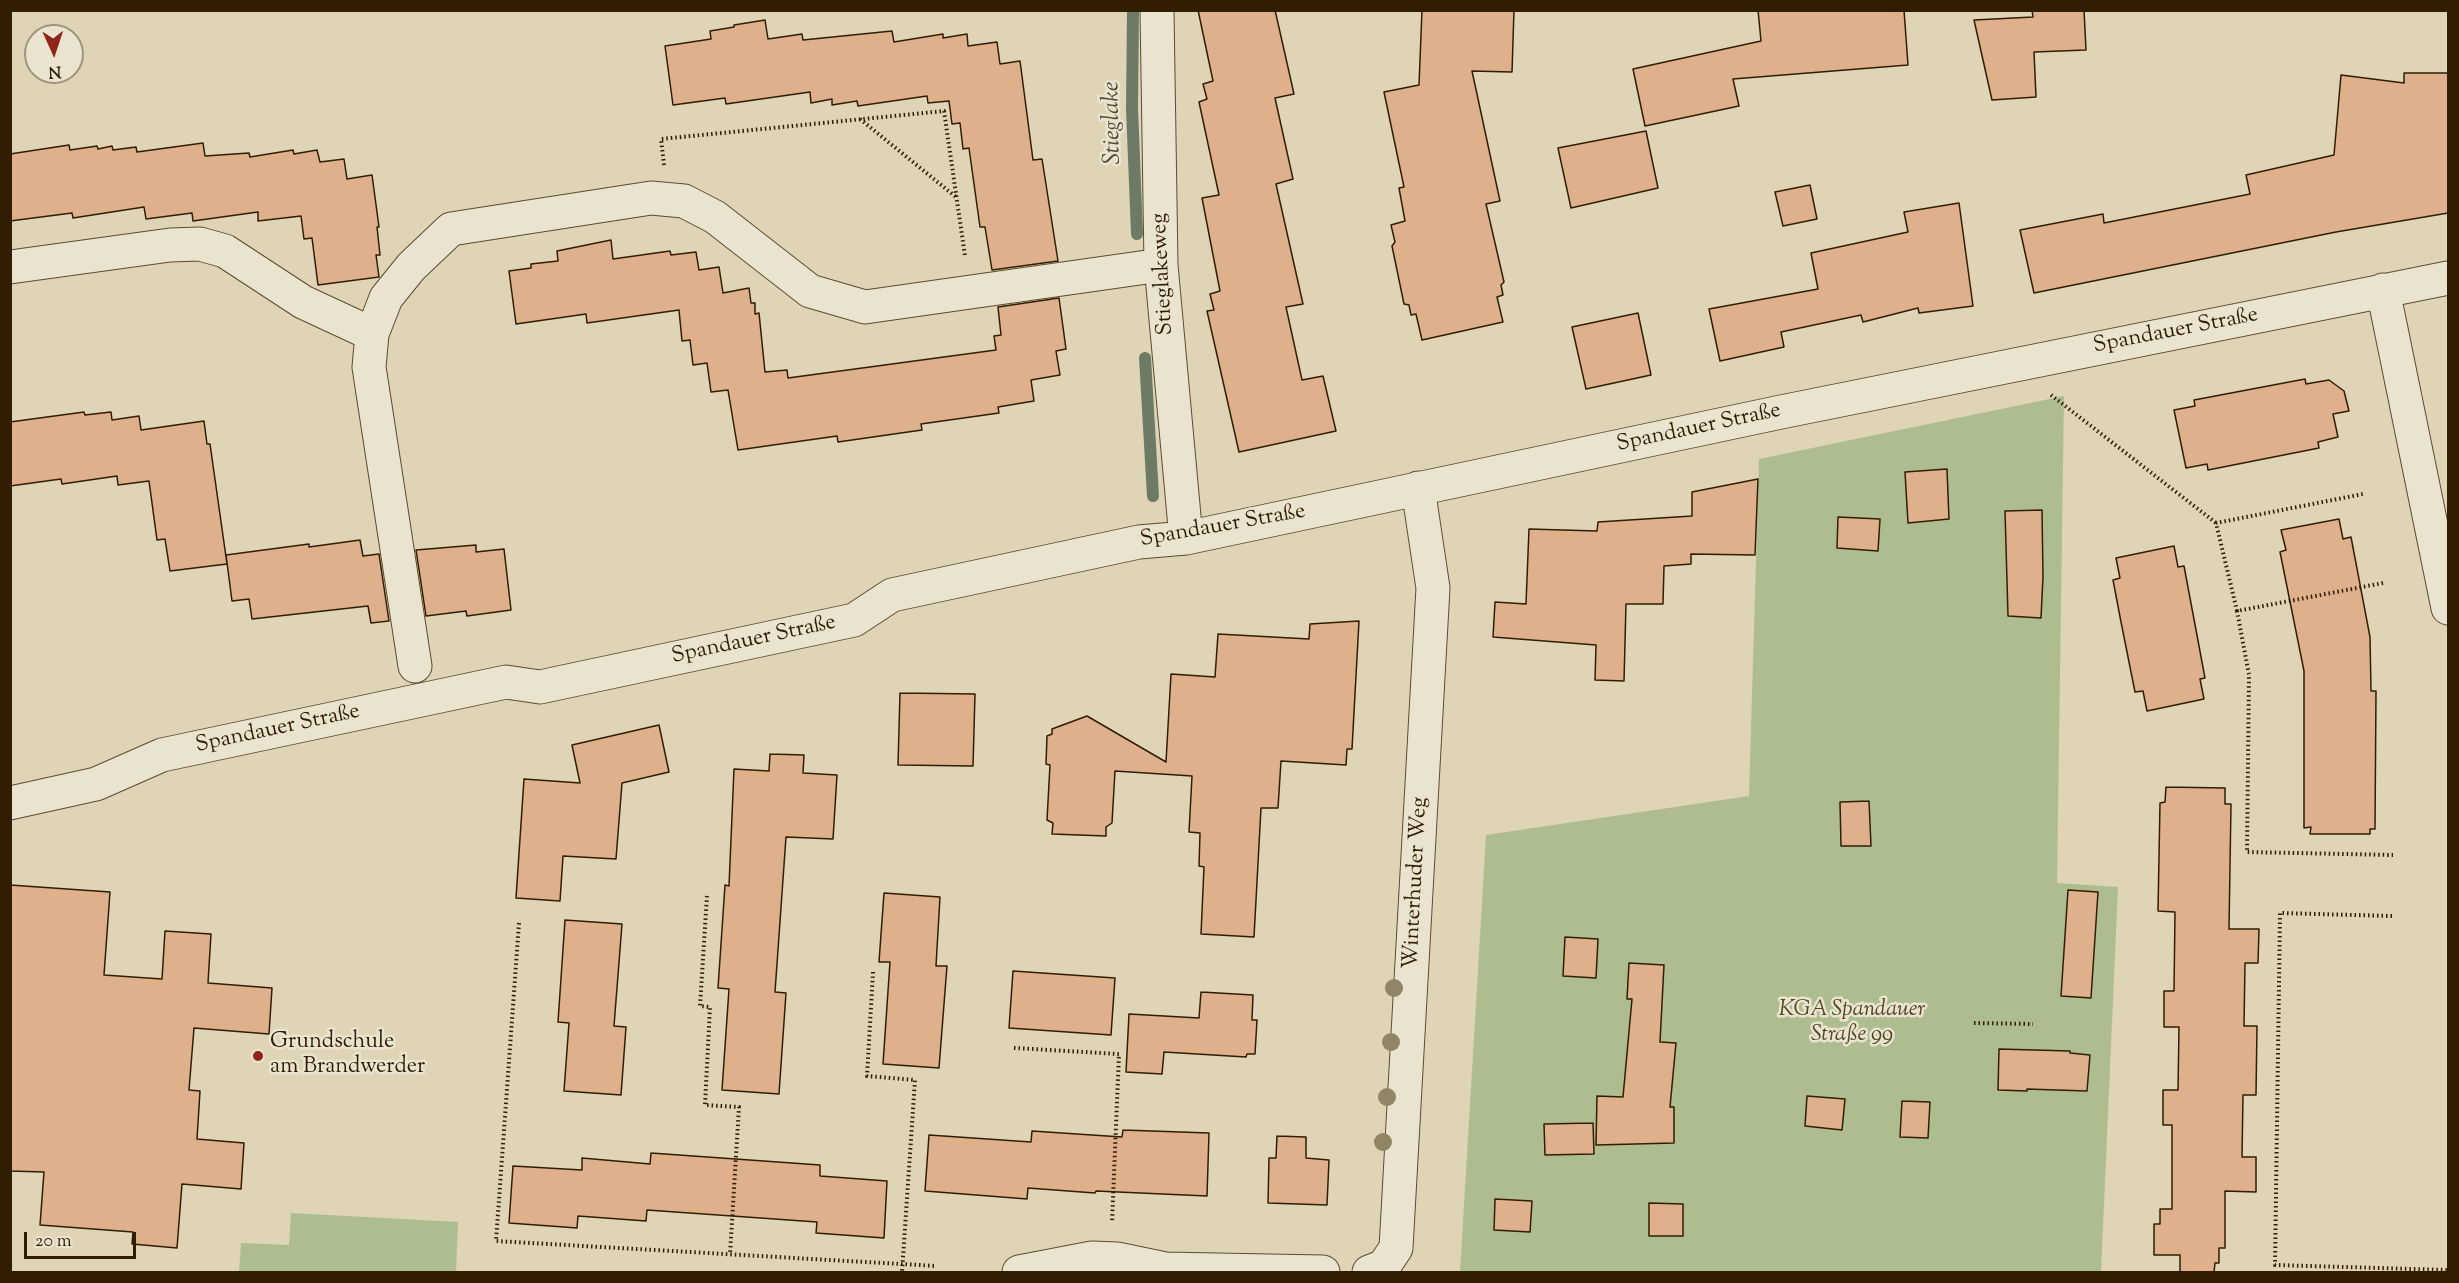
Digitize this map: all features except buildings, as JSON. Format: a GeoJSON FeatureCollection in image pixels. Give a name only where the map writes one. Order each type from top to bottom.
{"type":"FeatureCollection","features":[{"type":"Feature","properties":{"kind":"street","name":"Stieglakeweg"},"geometry":{"type":"LineString","coordinates":[[1157,10],[1161,265],[1186,538]]}},
{"type":"Feature","properties":{"kind":"street"},"geometry":{"type":"LineString","coordinates":[[416,666],[369,367],[372,334],[386,298],[411,267],[451,229],[651,198],[684,201],[716,217],[810,291],[865,307],[1161,265]]}},
{"type":"Feature","properties":{"kind":"street"},"geometry":{"type":"LineString","coordinates":[[10,267],[170,245],[200,244],[225,251],[303,302],[372,334]]}},
{"type":"Feature","properties":{"kind":"street","name":"Spandauer Straße"},"geometry":{"type":"LineString","coordinates":[[10,803],[96,784],[162,755],[506,682],[540,687],[854,620],[892,595],[1139,542],[1186,538],[1781,412],[2448,278]]}},
{"type":"Feature","properties":{"kind":"street"},"geometry":{"type":"LineString","coordinates":[[2383,290],[2448,608]]}},
{"type":"Feature","properties":{"kind":"street","name":"Winterhuder Weg"},"geometry":{"type":"LineString","coordinates":[[1381,1270],[1396,1248],[1433,588],[1418,488]]}},
{"type":"Feature","properties":{"kind":"street"},"geometry":{"type":"LineString","coordinates":[[1019,1272],[1092,1258],[1117,1259],[1165,1269],[1323,1272]]}},
{"type":"Feature","properties":{"kind":"path"},"geometry":{"type":"LineString","coordinates":[[668,200],[661,139],[944,111],[971,292]]}},
{"type":"Feature","properties":{"kind":"path"},"geometry":{"type":"LineString","coordinates":[[860,119],[957,197]]}},
{"type":"Feature","properties":{"kind":"path"},"geometry":{"type":"LineString","coordinates":[[2047,392],[2216,523],[2237,611],[2249,675],[2247,852],[2393,855]]}},
{"type":"Feature","properties":{"kind":"path"},"geometry":{"type":"LineString","coordinates":[[2216,523],[2363,494]]}},
{"type":"Feature","properties":{"kind":"path"},"geometry":{"type":"LineString","coordinates":[[2237,611],[2383,583]]}},
{"type":"Feature","properties":{"kind":"path"},"geometry":{"type":"LineString","coordinates":[[707,896],[700,1006],[710,1007],[705,1105],[739,1107],[730,1254]]}},
{"type":"Feature","properties":{"kind":"path"},"geometry":{"type":"LineString","coordinates":[[2392,916],[2280,913],[2275,1265],[2448,1270]]}},
{"type":"Feature","properties":{"kind":"path"},"geometry":{"type":"LineString","coordinates":[[519,923],[496,1240],[936,1266]]}},
{"type":"Feature","properties":{"kind":"path"},"geometry":{"type":"LineString","coordinates":[[873,972],[867,1076],[915,1080],[902,1272]]}},
{"type":"Feature","properties":{"kind":"path"},"geometry":{"type":"LineString","coordinates":[[1974,1023],[2033,1024]]}},
{"type":"Feature","properties":{"kind":"path"},"geometry":{"type":"LineString","coordinates":[[1014,1048],[1119,1054],[1112,1227]]}},
{"type":"Feature","properties":{"kind":"green space","name":"KGA Spandauer Straße 99"},"geometry":{"type":"Polygon","coordinates":[[[2064,396],[2057,883],[2118,887],[2101,1272],[1460,1272],[1486,835],[1749,796],[1759,459],[2064,396]]]}},
{"type":"Feature","properties":{"kind":"green space"},"geometry":{"type":"Polygon","coordinates":[[[291,1213],[458,1222],[456,1272],[239,1272],[241,1243],[289,1245],[291,1213]]]}},
{"type":"Feature","properties":{"kind":"waterway","name":"Stieglake"},"geometry":{"type":"LineString","coordinates":[[1133,10],[1132,108],[1137,234]]}},
{"type":"Feature","properties":{"kind":"waterway","name":"Stieglake"},"geometry":{"type":"LineString","coordinates":[[1145,358],[1153,496]]}},
{"type":"Feature","properties":{"kind":"place","name":"Grundschule am Brandwerder"},"geometry":{"type":"Point","coordinates":[258,1056]}}]}
